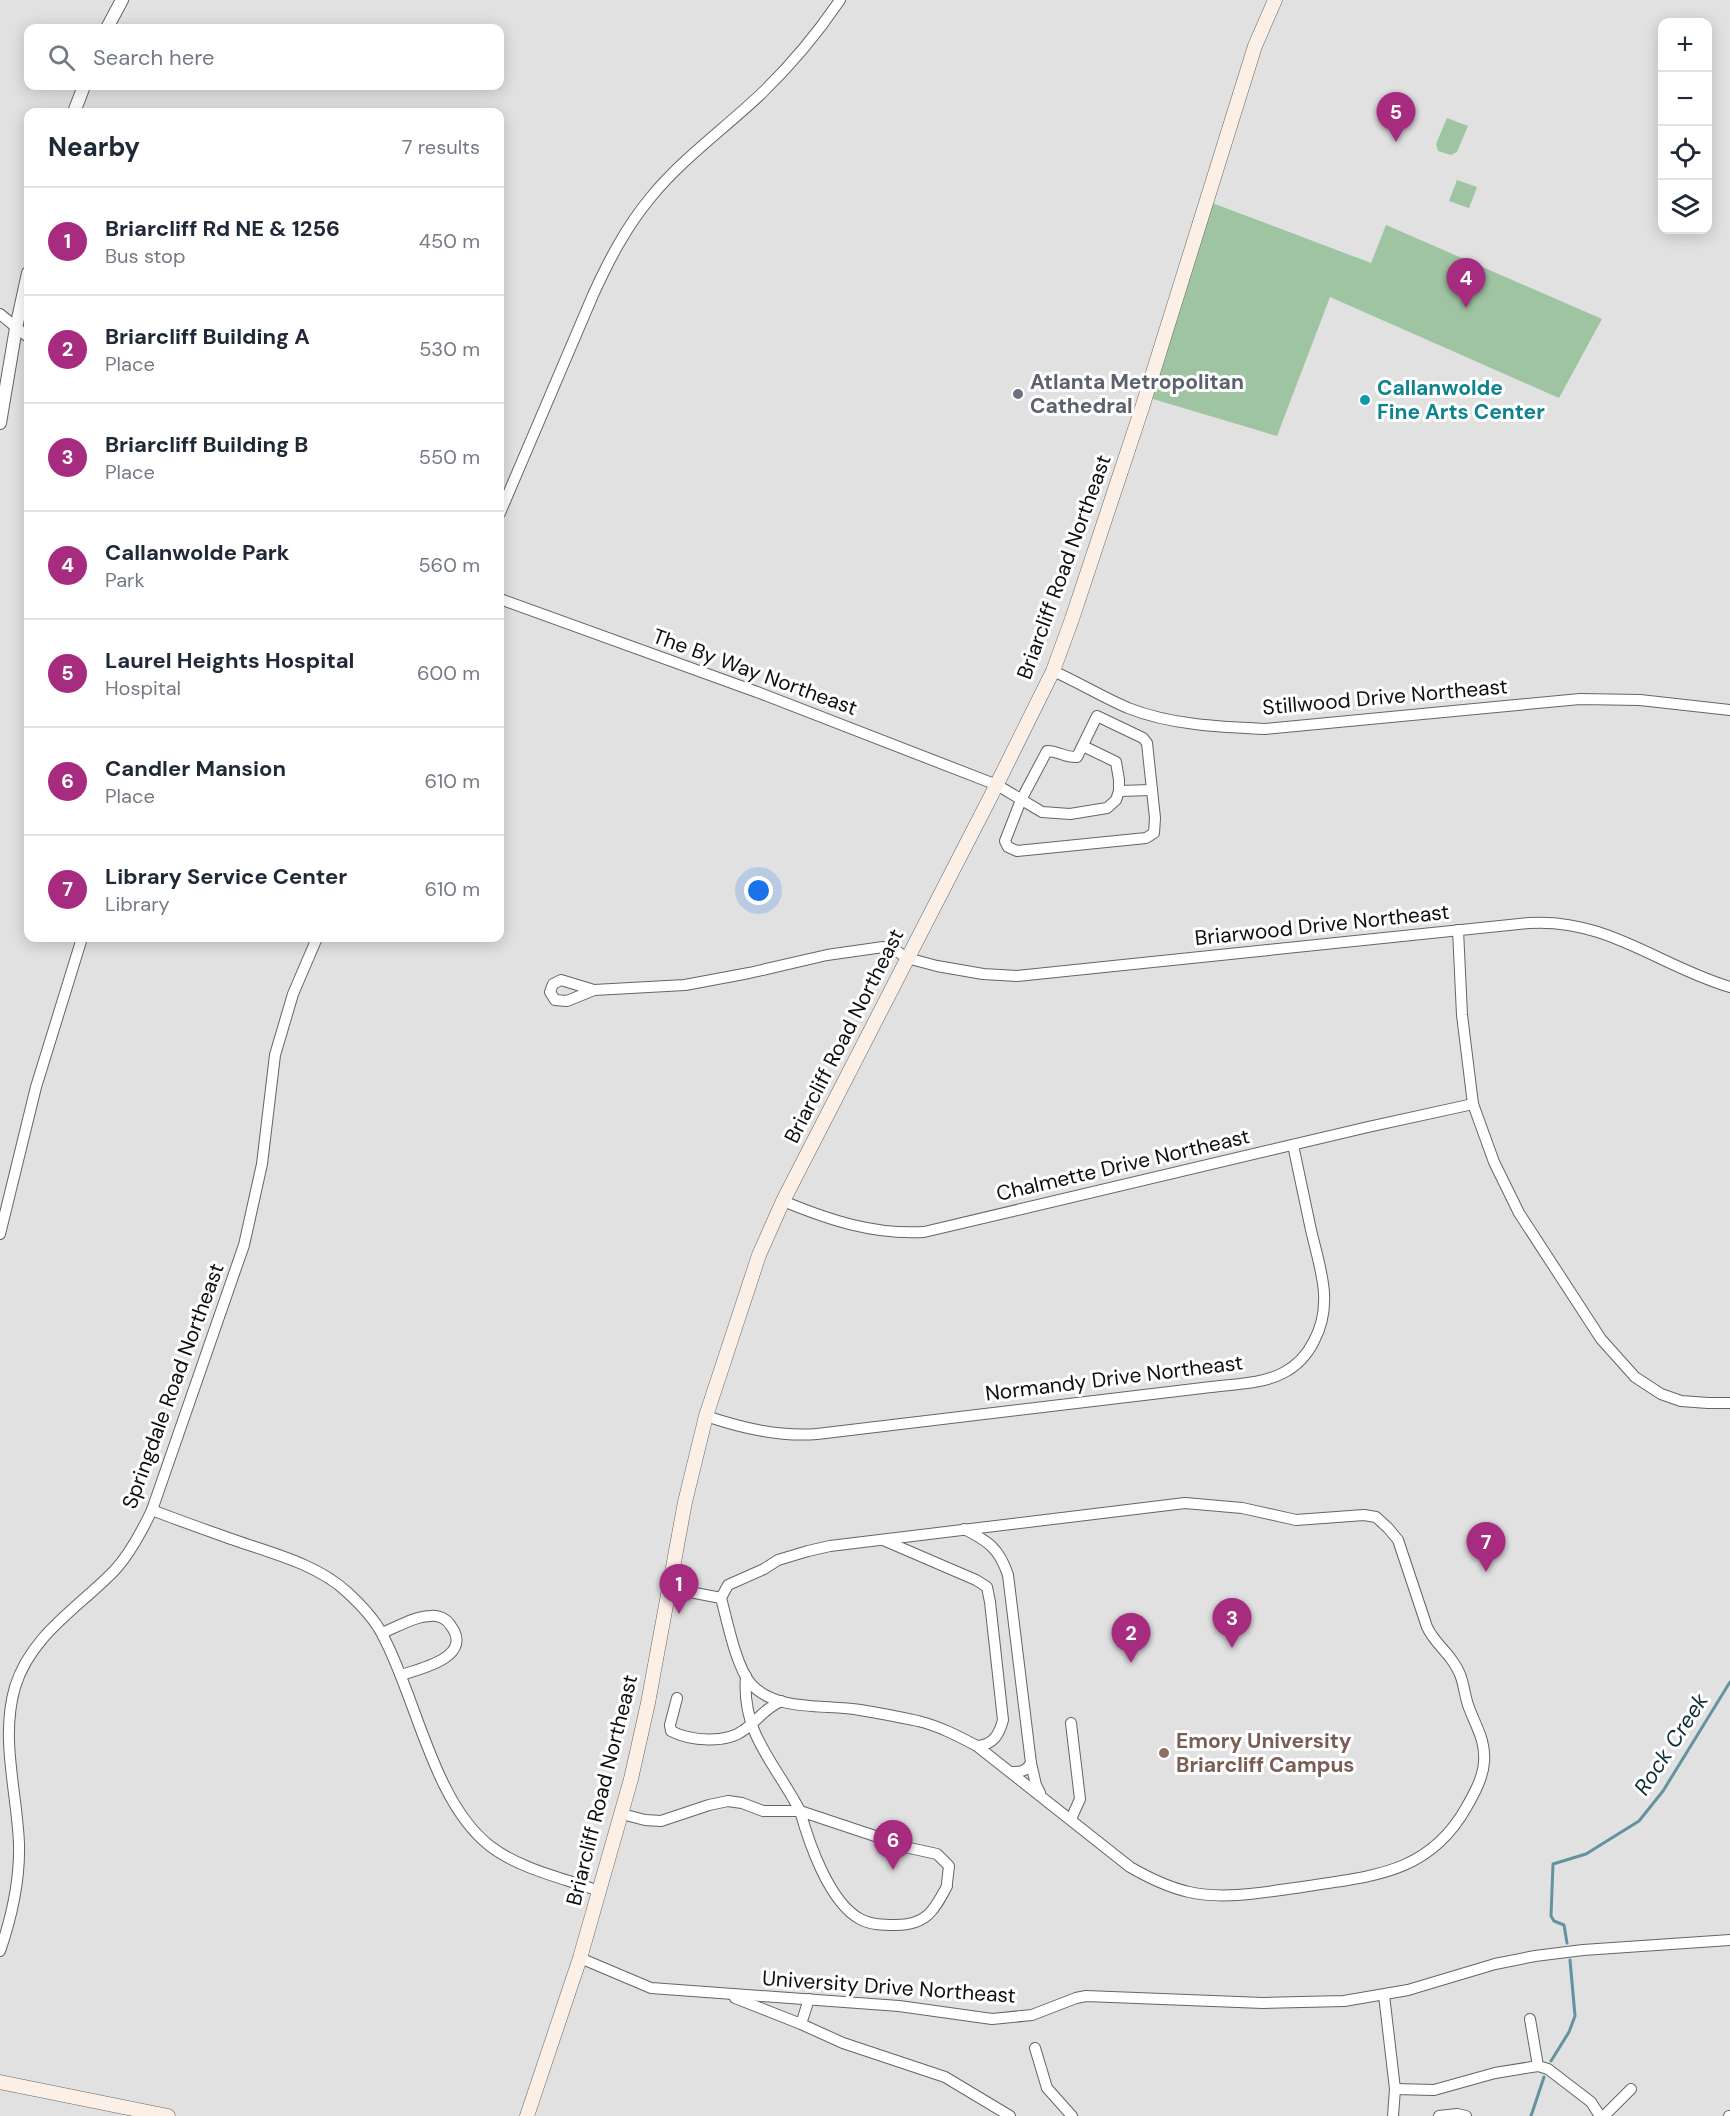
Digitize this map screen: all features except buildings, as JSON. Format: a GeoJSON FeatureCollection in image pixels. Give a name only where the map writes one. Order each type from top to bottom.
{"type":"FeatureCollection","features":[{"type":"Feature","properties":{"kind":"main road","name":"Briarcliff Road Northeast"},"geometry":{"type":"LineString","coordinates":[[527,2116],[580,1958],[622,1814],[646,1713],[685,1502],[706,1416],[748,1287],[769,1230],[783,1201],[997,785],[1053,671],[1142,408],[1255,46],[1275,0]]}},
{"type":"Feature","properties":{"kind":"main road"},"geometry":{"type":"LineString","coordinates":[[0,2082],[168,2116]]}},
{"type":"Feature","properties":{"kind":"street"},"geometry":{"type":"LineString","coordinates":[[109,24],[122,0]]}},
{"type":"Feature","properties":{"kind":"street"},"geometry":{"type":"LineString","coordinates":[[504,504],[608,261],[627,228],[671,174],[773,81],[824,24],[840,0]]}},
{"type":"Feature","properties":{"kind":"street"},"geometry":{"type":"LineString","coordinates":[[76,108],[82,90]]}},
{"type":"Feature","properties":{"kind":"street"},"geometry":{"type":"LineString","coordinates":[[0,423],[24,291]]}},
{"type":"Feature","properties":{"kind":"street"},"geometry":{"type":"LineString","coordinates":[[0,314],[24,334]]}},
{"type":"Feature","properties":{"kind":"street","name":"The By Way Northeast"},"geometry":{"type":"LineString","coordinates":[[504,600],[757,692],[997,785],[1042,812],[1070,814],[1107,808],[1116,800],[1119,791]]}},
{"type":"Feature","properties":{"kind":"street","name":"Stillwood Drive Northeast"},"geometry":{"type":"LineString","coordinates":[[1053,671],[1129,708],[1178,722],[1265,729],[1588,699],[1652,701],[1730,710]]}},
{"type":"Feature","properties":{"kind":"street"},"geometry":{"type":"LineString","coordinates":[[1122,728],[1129,708]]}},
{"type":"Feature","properties":{"kind":"street"},"geometry":{"type":"LineString","coordinates":[[1097,716],[1122,728],[1143,738],[1147,743],[1156,827],[1154,833],[1146,838],[1017,851],[1008,847],[1005,841],[1020,800],[1047,752],[1054,751],[1069,758],[1077,757],[1097,716]]}},
{"type":"Feature","properties":{"kind":"street"},"geometry":{"type":"LineString","coordinates":[[1083,746],[1116,762],[1119,791],[1152,790]]}},
{"type":"Feature","properties":{"kind":"street","name":"Briarwood Drive Northeast"},"geometry":{"type":"LineString","coordinates":[[594,990],[685,985],[827,955],[883,947],[907,958],[967,971],[1017,976],[1540,922],[1579,926],[1603,933],[1730,987]]}},
{"type":"Feature","properties":{"kind":"street"},"geometry":{"type":"LineString","coordinates":[[1458,930],[1462,1016],[1473,1104],[1494,1162],[1519,1213],[1590,1324],[1611,1353],[1635,1377],[1661,1394],[1691,1402],[1730,1403]]}},
{"type":"Feature","properties":{"kind":"street"},"geometry":{"type":"LineString","coordinates":[[0,1234],[36,1087],[81,942]]}},
{"type":"Feature","properties":{"kind":"street","name":"Springdale Road Northeast"},"geometry":{"type":"LineString","coordinates":[[0,1951],[14,1903],[19,1869],[17,1818],[7,1738],[15,1685],[32,1652],[46,1632],[116,1569],[135,1542],[152,1510],[246,1237],[262,1164],[275,1055],[293,994],[314,942]]}},
{"type":"Feature","properties":{"kind":"street","name":"Chalmette Drive Northeast"},"geometry":{"type":"LineString","coordinates":[[783,1201],[827,1218],[868,1230],[894,1233],[924,1232],[1473,1104]]}},
{"type":"Feature","properties":{"kind":"street","name":"Normandy Drive Northeast"},"geometry":{"type":"LineString","coordinates":[[706,1416],[777,1434],[817,1434],[1211,1388],[1266,1379],[1282,1374],[1308,1352],[1319,1332],[1325,1306],[1320,1267],[1293,1145]]}},
{"type":"Feature","properties":{"kind":"street"},"geometry":{"type":"LineString","coordinates":[[1185,1503],[1242,1508],[1296,1520],[1364,1515],[1376,1517],[1398,1540],[1426,1627],[1433,1640],[1450,1658],[1464,1679],[1468,1705],[1482,1738],[1484,1762],[1482,1774],[1470,1800],[1454,1826],[1437,1845],[1416,1860],[1380,1875],[1255,1893],[1217,1895],[1190,1892],[1154,1881],[1130,1867],[977,1746],[958,1736],[919,1721],[858,1709],[781,1701],[757,1689],[746,1677],[721,1598],[728,1585],[791,1556],[830,1546],[964,1529],[1185,1503]]}},
{"type":"Feature","properties":{"kind":"street"},"geometry":{"type":"LineString","coordinates":[[152,1510],[294,1560],[325,1576],[346,1591],[382,1633],[441,1776],[459,1813],[489,1846],[505,1856],[598,1891]]}},
{"type":"Feature","properties":{"kind":"street"},"geometry":{"type":"LineString","coordinates":[[964,1529],[981,1537],[998,1552],[1008,1575],[1031,1763],[1036,1785],[1042,1796]]}},
{"type":"Feature","properties":{"kind":"street"},"geometry":{"type":"LineString","coordinates":[[882,1540],[976,1580],[987,1587],[1003,1720],[1001,1729],[993,1741],[977,1746]]}},
{"type":"Feature","properties":{"kind":"street"},"geometry":{"type":"LineString","coordinates":[[669,1588],[721,1598]]}},
{"type":"Feature","properties":{"kind":"street"},"geometry":{"type":"LineString","coordinates":[[382,1633],[423,1617],[432,1616],[447,1621],[454,1629],[455,1647],[446,1659],[401,1676]]}},
{"type":"Feature","properties":{"kind":"street"},"geometry":{"type":"LineString","coordinates":[[746,1677],[745,1694],[751,1725],[767,1760],[800,1811],[825,1879],[846,1908],[858,1919],[872,1924],[913,1925],[923,1920],[931,1912],[947,1885],[948,1866],[937,1854],[905,1847]]}},
{"type":"Feature","properties":{"kind":"street"},"geometry":{"type":"LineString","coordinates":[[677,1698],[670,1725],[671,1731],[678,1735],[700,1738],[730,1737],[742,1732],[762,1712],[781,1701]]}},
{"type":"Feature","properties":{"kind":"street"},"geometry":{"type":"LineString","coordinates":[[1071,1724],[1080,1799],[1071,1819]]}},
{"type":"Feature","properties":{"kind":"street"},"geometry":{"type":"LineString","coordinates":[[1010,1772],[1022,1772],[1029,1768],[1031,1763]]}},
{"type":"Feature","properties":{"kind":"street"},"geometry":{"type":"LineString","coordinates":[[622,1814],[645,1820],[661,1821],[728,1801],[742,1803],[764,1811],[800,1811],[893,1842]]}},
{"type":"Feature","properties":{"kind":"street","name":"University Drive Northeast"},"geometry":{"type":"LineString","coordinates":[[580,1958],[639,1985],[651,1988],[899,2006],[973,2017],[1006,2019],[1032,2015],[1086,1996],[1293,2004],[1344,2001],[1419,1987],[1495,1964],[1535,1956],[1584,1950],[1730,1940]]}},
{"type":"Feature","properties":{"kind":"street"},"geometry":{"type":"LineString","coordinates":[[724,1994],[843,2043],[945,2077],[1005,2115]]}},
{"type":"Feature","properties":{"kind":"street"},"geometry":{"type":"LineString","coordinates":[[1384,1995],[1395,2089],[1394,2116]]}},
{"type":"Feature","properties":{"kind":"street"},"geometry":{"type":"LineString","coordinates":[[801,2024],[809,1999]]}},
{"type":"Feature","properties":{"kind":"street"},"geometry":{"type":"LineString","coordinates":[[1530,2019],[1538,2066]]}},
{"type":"Feature","properties":{"kind":"street"},"geometry":{"type":"LineString","coordinates":[[1035,2048],[1047,2088],[1072,2116]]}},
{"type":"Feature","properties":{"kind":"street"},"geometry":{"type":"LineString","coordinates":[[1395,2089],[1434,2090],[1495,2073],[1538,2066],[1548,2069],[1591,2102],[1602,2116],[1631,2089]]}},
{"type":"Feature","properties":{"kind":"street"},"geometry":{"type":"LineString","coordinates":[[1439,2116],[1457,2114],[1466,2116]]}},
{"type":"Feature","properties":{"kind":"green space"},"geometry":{"type":"Polygon","coordinates":[[[1447,118],[1468,126],[1457,152],[1451,155],[1438,151],[1436,144],[1447,118]]]}},
{"type":"Feature","properties":{"kind":"green space"},"geometry":{"type":"Polygon","coordinates":[[[1457,180],[1477,187],[1469,208],[1449,201],[1457,180]]]}},
{"type":"Feature","properties":{"kind":"green space"},"geometry":{"type":"Polygon","coordinates":[[[1207,201],[1371,263],[1386,225],[1602,319],[1559,398],[1330,297],[1277,436],[1143,396],[1207,201]]]}},
{"type":"Feature","properties":{"kind":"waterway","name":"Rock Creek"},"geometry":{"type":"LineString","coordinates":[[1567,1943],[1564,1925],[1554,1921],[1551,1916],[1553,1864],[1586,1854],[1639,1821],[1663,1791],[1730,1682]]}},
{"type":"Feature","properties":{"kind":"waterway","name":"Rock Creek"},"geometry":{"type":"LineString","coordinates":[[1551,2061],[1569,2032],[1575,2016],[1570,1960]]}},
{"type":"Feature","properties":{"kind":"waterway","name":"Rock Creek"},"geometry":{"type":"LineString","coordinates":[[1531,2116],[1544,2077]]}},
{"type":"Feature","properties":{"kind":"place","name":"Laurel Heights Hospital"},"geometry":{"type":"Point","coordinates":[1396,142]}},
{"type":"Feature","properties":{"kind":"place","name":"Callanwolde Park"},"geometry":{"type":"Point","coordinates":[1466,308]}},
{"type":"Feature","properties":{"kind":"place","name":"Atlanta Metropolitan Cathedral"},"geometry":{"type":"Point","coordinates":[1018,394]}},
{"type":"Feature","properties":{"kind":"place","name":"Callanwolde Fine Arts Center"},"geometry":{"type":"Point","coordinates":[1365,400]}},
{"type":"Feature","properties":{"kind":"place","name":"Library Service Center"},"geometry":{"type":"Point","coordinates":[1486,1572]}},
{"type":"Feature","properties":{"kind":"place","name":"Briarcliff Rd NE & 1256"},"geometry":{"type":"Point","coordinates":[679,1614]}},
{"type":"Feature","properties":{"kind":"place","name":"Briarcliff Building B"},"geometry":{"type":"Point","coordinates":[1232,1648]}},
{"type":"Feature","properties":{"kind":"place","name":"Briarcliff Building A"},"geometry":{"type":"Point","coordinates":[1131,1663]}},
{"type":"Feature","properties":{"kind":"place","name":"Emory University Briarcliff Campus"},"geometry":{"type":"Point","coordinates":[1164,1753]}},
{"type":"Feature","properties":{"kind":"place","name":"Candler Mansion"},"geometry":{"type":"Point","coordinates":[893,1870]}}]}
